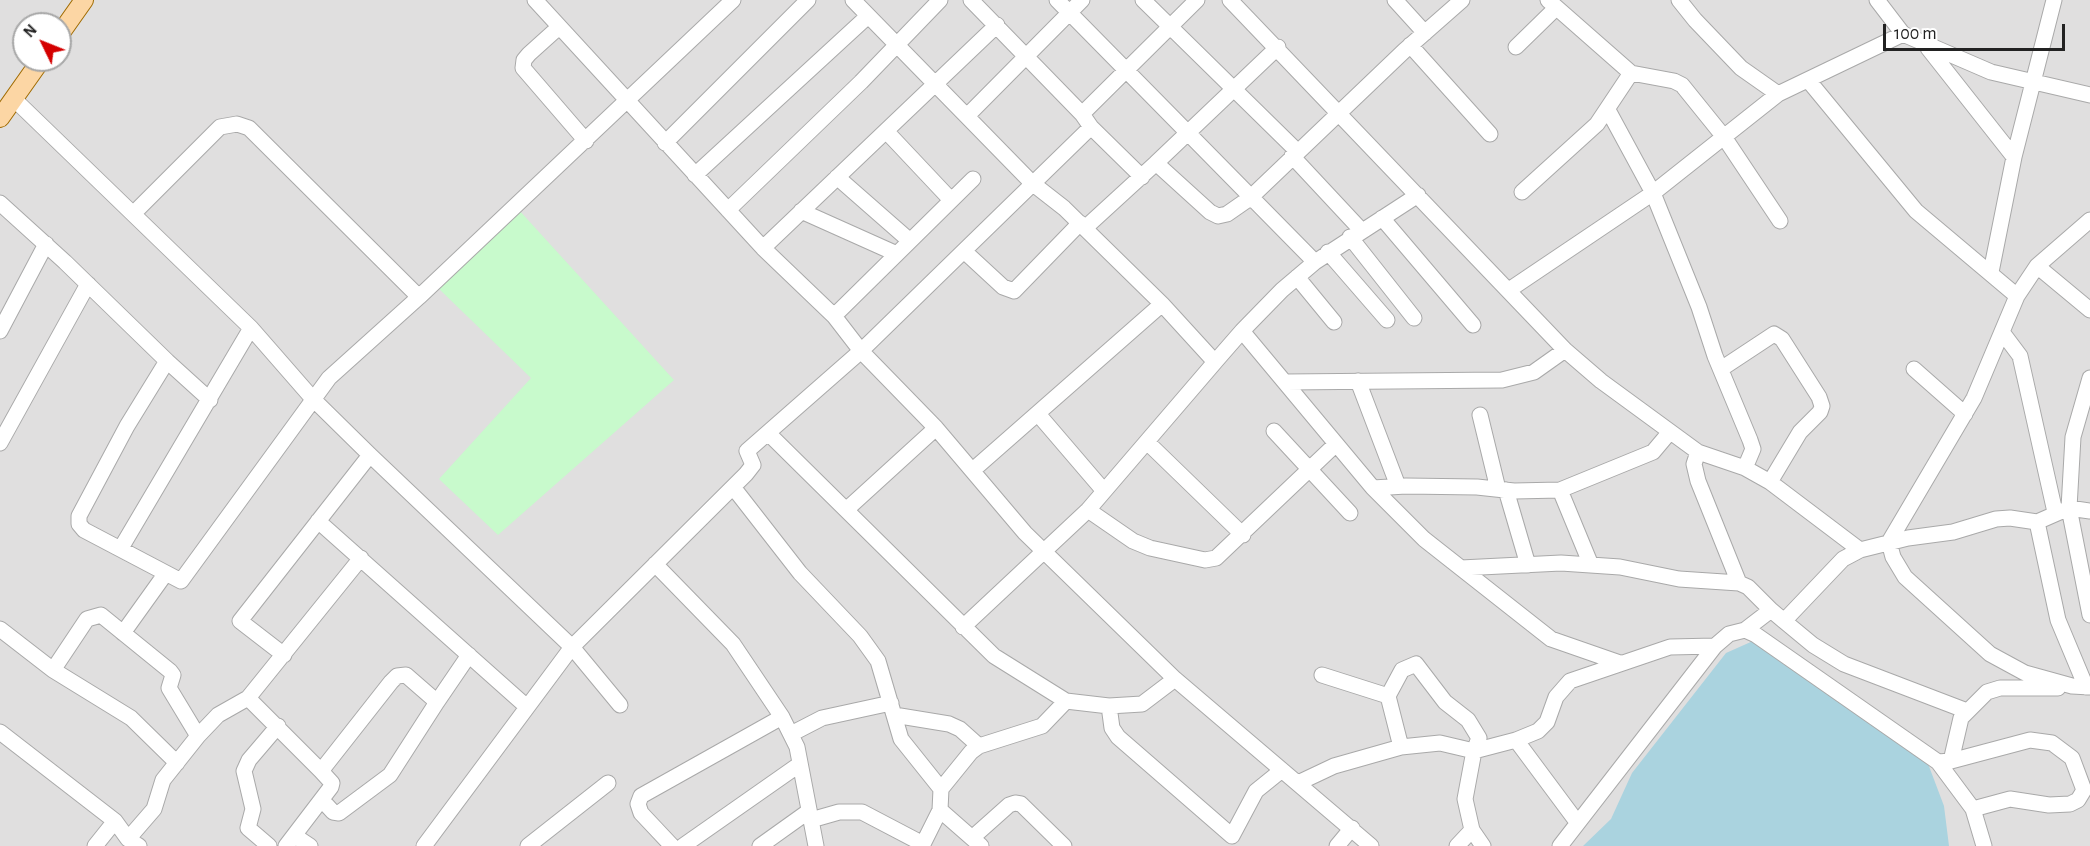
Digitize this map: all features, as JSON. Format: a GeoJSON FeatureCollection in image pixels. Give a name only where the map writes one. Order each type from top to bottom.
{"type":"FeatureCollection","features":[{"type":"Feature","properties":{"kind":"main road"},"geometry":{"type":"LineString","coordinates":[[72,17],[84,0]]}},
{"type":"Feature","properties":{"kind":"main road"},"geometry":{"type":"LineString","coordinates":[[0,118],[33,72]]}},
{"type":"Feature","properties":{"kind":"street"},"geometry":{"type":"LineString","coordinates":[[535,0],[628,98],[665,143],[763,248],[834,316],[861,351],[936,428],[1025,532],[1174,679],[1371,846]]}},
{"type":"Feature","properties":{"kind":"street"},"geometry":{"type":"LineString","coordinates":[[167,361],[127,426],[79,516],[79,524],[84,530],[181,581],[334,372],[419,297],[733,0]]}},
{"type":"Feature","properties":{"kind":"street"},"geometry":{"type":"LineString","coordinates":[[665,143],[808,0]]}},
{"type":"Feature","properties":{"kind":"street"},"geometry":{"type":"LineString","coordinates":[[853,0],[1032,183],[1082,226],[1162,304],[1215,362]]}},
{"type":"Feature","properties":{"kind":"street"},"geometry":{"type":"LineString","coordinates":[[728,210],[940,0]]}},
{"type":"Feature","properties":{"kind":"street"},"geometry":{"type":"LineString","coordinates":[[971,0],[1142,177]]}},
{"type":"Feature","properties":{"kind":"street"},"geometry":{"type":"LineString","coordinates":[[1057,0],[1125,72],[1315,262]]}},
{"type":"Feature","properties":{"kind":"street"},"geometry":{"type":"LineString","coordinates":[[967,116],[1082,0]]}},
{"type":"Feature","properties":{"kind":"street"},"geometry":{"type":"LineString","coordinates":[[1143,0],[1294,154],[1356,234],[1414,318]]}},
{"type":"Feature","properties":{"kind":"street"},"geometry":{"type":"LineString","coordinates":[[424,846],[572,647],[753,465],[747,451],[861,351],[1032,183],[1125,72],[1197,0]]}},
{"type":"Feature","properties":{"kind":"street"},"geometry":{"type":"LineString","coordinates":[[1395,0],[1425,33]]}},
{"type":"Feature","properties":{"kind":"street"},"geometry":{"type":"LineString","coordinates":[[1156,164],[1210,212],[1218,216],[1227,214],[1250,198],[1410,45],[1462,0]]}},
{"type":"Feature","properties":{"kind":"street"},"geometry":{"type":"LineString","coordinates":[[1679,0],[1741,68],[1778,94]]}},
{"type":"Feature","properties":{"kind":"street"},"geometry":{"type":"LineString","coordinates":[[1877,0],[1903,34],[1926,46],[1991,72],[2090,95]]}},
{"type":"Feature","properties":{"kind":"street"},"geometry":{"type":"LineString","coordinates":[[1991,272],[2014,157],[2054,0]]}},
{"type":"Feature","properties":{"kind":"street"},"geometry":{"type":"LineString","coordinates":[[1237,3],[1565,350],[1601,381],[1698,452],[1745,468],[1770,482],[1860,550]]}},
{"type":"Feature","properties":{"kind":"street"},"geometry":{"type":"LineString","coordinates":[[1516,47],[1552,4],[1631,73],[1674,81],[1682,85],[1724,136],[1780,221]]}},
{"type":"Feature","properties":{"kind":"street"},"geometry":{"type":"LineString","coordinates":[[696,175],[868,16]]}},
{"type":"Feature","properties":{"kind":"street"},"geometry":{"type":"LineString","coordinates":[[763,248],[997,25]]}},
{"type":"Feature","properties":{"kind":"street"},"geometry":{"type":"LineString","coordinates":[[559,27],[528,54],[524,60],[523,69],[586,141]]}},
{"type":"Feature","properties":{"kind":"street"},"geometry":{"type":"LineString","coordinates":[[1509,290],[1653,194],[1778,94],[1903,34]]}},
{"type":"Feature","properties":{"kind":"street"},"geometry":{"type":"LineString","coordinates":[[1410,45],[1490,134]]}},
{"type":"Feature","properties":{"kind":"street"},"geometry":{"type":"LineString","coordinates":[[1926,46],[2014,157]]}},
{"type":"Feature","properties":{"kind":"street"},"geometry":{"type":"LineString","coordinates":[[963,251],[1003,287],[1014,291],[1082,226],[1142,177],[1278,47]]}},
{"type":"Feature","properties":{"kind":"street"},"geometry":{"type":"LineString","coordinates":[[1522,192],[1597,124],[1631,73]]}},
{"type":"Feature","properties":{"kind":"street"},"geometry":{"type":"LineString","coordinates":[[1808,80],[1916,211],[1991,272],[2016,296]]}},
{"type":"Feature","properties":{"kind":"street"},"geometry":{"type":"LineString","coordinates":[[14,99],[251,328],[313,399],[370,455],[572,647],[620,705]]}},
{"type":"Feature","properties":{"kind":"street"},"geometry":{"type":"LineString","coordinates":[[1608,110],[1653,194],[1750,440],[1753,449],[1745,468]]}},
{"type":"Feature","properties":{"kind":"street"},"geometry":{"type":"LineString","coordinates":[[133,214],[220,127],[237,124],[249,128],[419,297]]}},
{"type":"Feature","properties":{"kind":"street"},"geometry":{"type":"LineString","coordinates":[[886,131],[951,200]]}},
{"type":"Feature","properties":{"kind":"street"},"geometry":{"type":"LineString","coordinates":[[837,177],[910,241]]}},
{"type":"Feature","properties":{"kind":"street"},"geometry":{"type":"LineString","coordinates":[[834,316],[973,178]]}},
{"type":"Feature","properties":{"kind":"street"},"geometry":{"type":"LineString","coordinates":[[963,627],[1088,510],[1215,362],[1297,277],[1328,252],[1418,195]]}},
{"type":"Feature","properties":{"kind":"street"},"geometry":{"type":"LineString","coordinates":[[0,203],[210,400]]}},
{"type":"Feature","properties":{"kind":"street"},"geometry":{"type":"LineString","coordinates":[[801,212],[897,254]]}},
{"type":"Feature","properties":{"kind":"street"},"geometry":{"type":"LineString","coordinates":[[1382,218],[1473,326]]}},
{"type":"Feature","properties":{"kind":"street"},"geometry":{"type":"LineString","coordinates":[[2082,687],[2025,673],[1989,654],[1905,577],[1893,558],[1889,542],[1965,414],[2016,296],[2037,266],[2090,220]]}},
{"type":"Feature","properties":{"kind":"street"},"geometry":{"type":"LineString","coordinates":[[0,331],[46,244]]}},
{"type":"Feature","properties":{"kind":"street"},"geometry":{"type":"LineString","coordinates":[[1328,252],[1387,320]]}},
{"type":"Feature","properties":{"kind":"street"},"geometry":{"type":"LineString","coordinates":[[2037,266],[2090,310]]}},
{"type":"Feature","properties":{"kind":"street"},"geometry":{"type":"LineString","coordinates":[[1297,277],[1334,322]]}},
{"type":"Feature","properties":{"kind":"street"},"geometry":{"type":"LineString","coordinates":[[0,443],[88,284]]}},
{"type":"Feature","properties":{"kind":"street"},"geometry":{"type":"LineString","coordinates":[[973,470],[1162,304]]}},
{"type":"Feature","properties":{"kind":"street"},"geometry":{"type":"LineString","coordinates":[[122,548],[251,328]]}},
{"type":"Feature","properties":{"kind":"street"},"geometry":{"type":"LineString","coordinates":[[1242,332],[1374,488],[1424,538],[1551,639],[1620,663]]}},
{"type":"Feature","properties":{"kind":"street"},"geometry":{"type":"LineString","coordinates":[[2002,332],[2020,356],[2090,615]]}},
{"type":"Feature","properties":{"kind":"street"},"geometry":{"type":"LineString","coordinates":[[1721,369],[1773,334],[1782,339],[1822,406],[1820,412],[1800,432],[1770,482]]}},
{"type":"Feature","properties":{"kind":"street"},"geometry":{"type":"LineString","coordinates":[[1286,382],[1502,380],[1534,372],[1565,350]]}},
{"type":"Feature","properties":{"kind":"street"},"geometry":{"type":"LineString","coordinates":[[1914,369],[1965,414]]}},
{"type":"Feature","properties":{"kind":"street"},"geometry":{"type":"LineString","coordinates":[[2062,510],[2073,437],[2090,378]]}},
{"type":"Feature","properties":{"kind":"street"},"geometry":{"type":"LineString","coordinates":[[1358,381],[1398,486]]}},
{"type":"Feature","properties":{"kind":"street"},"geometry":{"type":"LineString","coordinates":[[1038,414],[1104,491]]}},
{"type":"Feature","properties":{"kind":"street"},"geometry":{"type":"LineString","coordinates":[[1480,415],[1502,490],[1528,565]]}},
{"type":"Feature","properties":{"kind":"street"},"geometry":{"type":"LineString","coordinates":[[846,510],[936,428]]}},
{"type":"Feature","properties":{"kind":"street"},"geometry":{"type":"LineString","coordinates":[[1274,430],[1350,513]]}},
{"type":"Feature","properties":{"kind":"street"},"geometry":{"type":"LineString","coordinates":[[1374,488],[1398,486],[1560,490],[1653,452],[1669,432]]}},
{"type":"Feature","properties":{"kind":"street"},"geometry":{"type":"LineString","coordinates":[[768,434],[994,656],[1066,701],[1109,706],[1142,704],[1174,679]]}},
{"type":"Feature","properties":{"kind":"street"},"geometry":{"type":"LineString","coordinates":[[1147,441],[1243,535]]}},
{"type":"Feature","properties":{"kind":"street"},"geometry":{"type":"LineString","coordinates":[[1088,510],[1133,541],[1168,554],[1205,560],[1216,558],[1243,535],[1336,444]]}},
{"type":"Feature","properties":{"kind":"street"},"geometry":{"type":"LineString","coordinates":[[1698,452],[1694,464],[1698,481],[1739,583]]}},
{"type":"Feature","properties":{"kind":"street"},"geometry":{"type":"LineString","coordinates":[[284,655],[240,621],[370,455]]}},
{"type":"Feature","properties":{"kind":"street"},"geometry":{"type":"LineString","coordinates":[[733,487],[805,580],[871,649],[882,673],[902,739],[909,751],[941,789]]}},
{"type":"Feature","properties":{"kind":"street"},"geometry":{"type":"LineString","coordinates":[[1560,490],[1591,565]]}},
{"type":"Feature","properties":{"kind":"street"},"geometry":{"type":"LineString","coordinates":[[1784,621],[1843,559],[1860,550],[1889,542],[1953,532],[1995,519],[2010,518],[2037,522],[2062,510],[2090,511]]}},
{"type":"Feature","properties":{"kind":"street"},"geometry":{"type":"LineString","coordinates":[[318,521],[527,707]]}},
{"type":"Feature","properties":{"kind":"street"},"geometry":{"type":"LineString","coordinates":[[2037,522],[2058,620],[2082,687]]}},
{"type":"Feature","properties":{"kind":"street"},"geometry":{"type":"LineString","coordinates":[[0,732],[115,821],[133,842],[154,809],[164,780],[177,762],[218,715],[248,698],[361,558]]}},
{"type":"Feature","properties":{"kind":"street"},"geometry":{"type":"LineString","coordinates":[[655,564],[732,644],[783,717],[800,764],[816,846]]}},
{"type":"Feature","properties":{"kind":"street"},"geometry":{"type":"LineString","coordinates":[[1461,568],[1591,565],[1620,567],[1679,579],[1739,583],[1748,586],[1771,610],[1813,645],[1844,664],[1967,711]]}},
{"type":"Feature","properties":{"kind":"street"},"geometry":{"type":"LineString","coordinates":[[123,633],[166,573]]}},
{"type":"Feature","properties":{"kind":"street"},"geometry":{"type":"LineString","coordinates":[[1560,846],[1714,646],[1729,634],[1745,630],[1771,610]]}},
{"type":"Feature","properties":{"kind":"street"},"geometry":{"type":"LineString","coordinates":[[52,670],[87,619],[94,615],[101,615],[170,671],[172,675],[169,688],[198,736]]}},
{"type":"Feature","properties":{"kind":"street"},"geometry":{"type":"LineString","coordinates":[[0,629],[52,670],[131,718],[177,762]]}},
{"type":"Feature","properties":{"kind":"street"},"geometry":{"type":"LineString","coordinates":[[1745,630],[1756,635],[1945,761],[1973,809],[1984,846]]}},
{"type":"Feature","properties":{"kind":"street"},"geometry":{"type":"LineString","coordinates":[[1298,783],[1334,766],[1401,747],[1440,744],[1474,751],[1516,740],[1538,731],[1547,722],[1556,697],[1570,681],[1670,647],[1714,646]]}},
{"type":"Feature","properties":{"kind":"street"},"geometry":{"type":"LineString","coordinates":[[322,800],[333,812],[339,813],[390,775],[470,655]]}},
{"type":"Feature","properties":{"kind":"street"},"geometry":{"type":"LineString","coordinates":[[1401,747],[1388,696],[1402,670],[1416,664],[1445,702],[1468,720],[1479,738],[1474,751],[1465,799],[1472,830],[1483,846]]}},
{"type":"Feature","properties":{"kind":"street"},"geometry":{"type":"LineString","coordinates":[[321,771],[397,676],[406,675],[437,702]]}},
{"type":"Feature","properties":{"kind":"street"},"geometry":{"type":"LineString","coordinates":[[1322,675],[1388,696]]}},
{"type":"Feature","properties":{"kind":"street"},"geometry":{"type":"LineString","coordinates":[[1945,761],[1961,718],[1987,692],[2000,688],[2082,687]]}},
{"type":"Feature","properties":{"kind":"street"},"geometry":{"type":"LineString","coordinates":[[248,698],[332,783],[291,841],[310,846]]}},
{"type":"Feature","properties":{"kind":"street"},"geometry":{"type":"LineString","coordinates":[[760,846],[810,815],[840,812],[862,812],[922,845],[940,810],[941,789],[970,752],[979,746],[1042,726],[1066,701]]}},
{"type":"Feature","properties":{"kind":"street"},"geometry":{"type":"LineString","coordinates":[[1109,706],[1112,728],[1118,736],[1238,841],[1256,791],[1282,770]]}},
{"type":"Feature","properties":{"kind":"street"},"geometry":{"type":"LineString","coordinates":[[791,734],[822,718],[892,709],[949,724],[960,729],[979,746]]}},
{"type":"Feature","properties":{"kind":"street"},"geometry":{"type":"LineString","coordinates":[[672,846],[641,813],[638,804],[641,796],[783,717]]}},
{"type":"Feature","properties":{"kind":"street"},"geometry":{"type":"LineString","coordinates":[[269,846],[248,828],[253,809],[243,771],[249,760],[278,726]]}},
{"type":"Feature","properties":{"kind":"street"},"geometry":{"type":"LineString","coordinates":[[1516,740],[1577,822]]}},
{"type":"Feature","properties":{"kind":"street"},"geometry":{"type":"LineString","coordinates":[[1945,761],[2030,740],[2052,743],[2072,758],[2084,790],[2078,800],[2070,804],[2049,805],[2010,799],[1973,809]]}},
{"type":"Feature","properties":{"kind":"street"},"geometry":{"type":"LineString","coordinates":[[683,846],[800,764]]}},
{"type":"Feature","properties":{"kind":"street"},"geometry":{"type":"LineString","coordinates":[[528,846],[608,783]]}},
{"type":"Feature","properties":{"kind":"street"},"geometry":{"type":"LineString","coordinates":[[940,810],[976,842],[1009,805],[1021,804],[1064,846]]}},
{"type":"Feature","properties":{"kind":"street"},"geometry":{"type":"LineString","coordinates":[[95,846],[115,821]]}},
{"type":"Feature","properties":{"kind":"street"},"geometry":{"type":"LineString","coordinates":[[1337,846],[1352,828]]}},
{"type":"Feature","properties":{"kind":"street"},"geometry":{"type":"LineString","coordinates":[[1457,846],[1472,830]]}},
{"type":"Feature","properties":{"kind":"shaded area"},"geometry":{"type":"Polygon","coordinates":[[[0,0],[2090,0],[2090,846],[0,846],[0,0]]]}},
{"type":"Feature","properties":{"kind":"green space"},"geometry":{"type":"Polygon","coordinates":[[[518,209],[674,380],[498,535],[439,479],[531,378],[436,286],[518,209]]]}},
{"type":"Feature","properties":{"kind":"water"},"geometry":{"type":"Polygon","coordinates":[[[1753,641],[1927,761],[1944,806],[1949,846],[1583,846],[1611,819],[1632,773],[1726,653],[1753,641]]]}}]}
